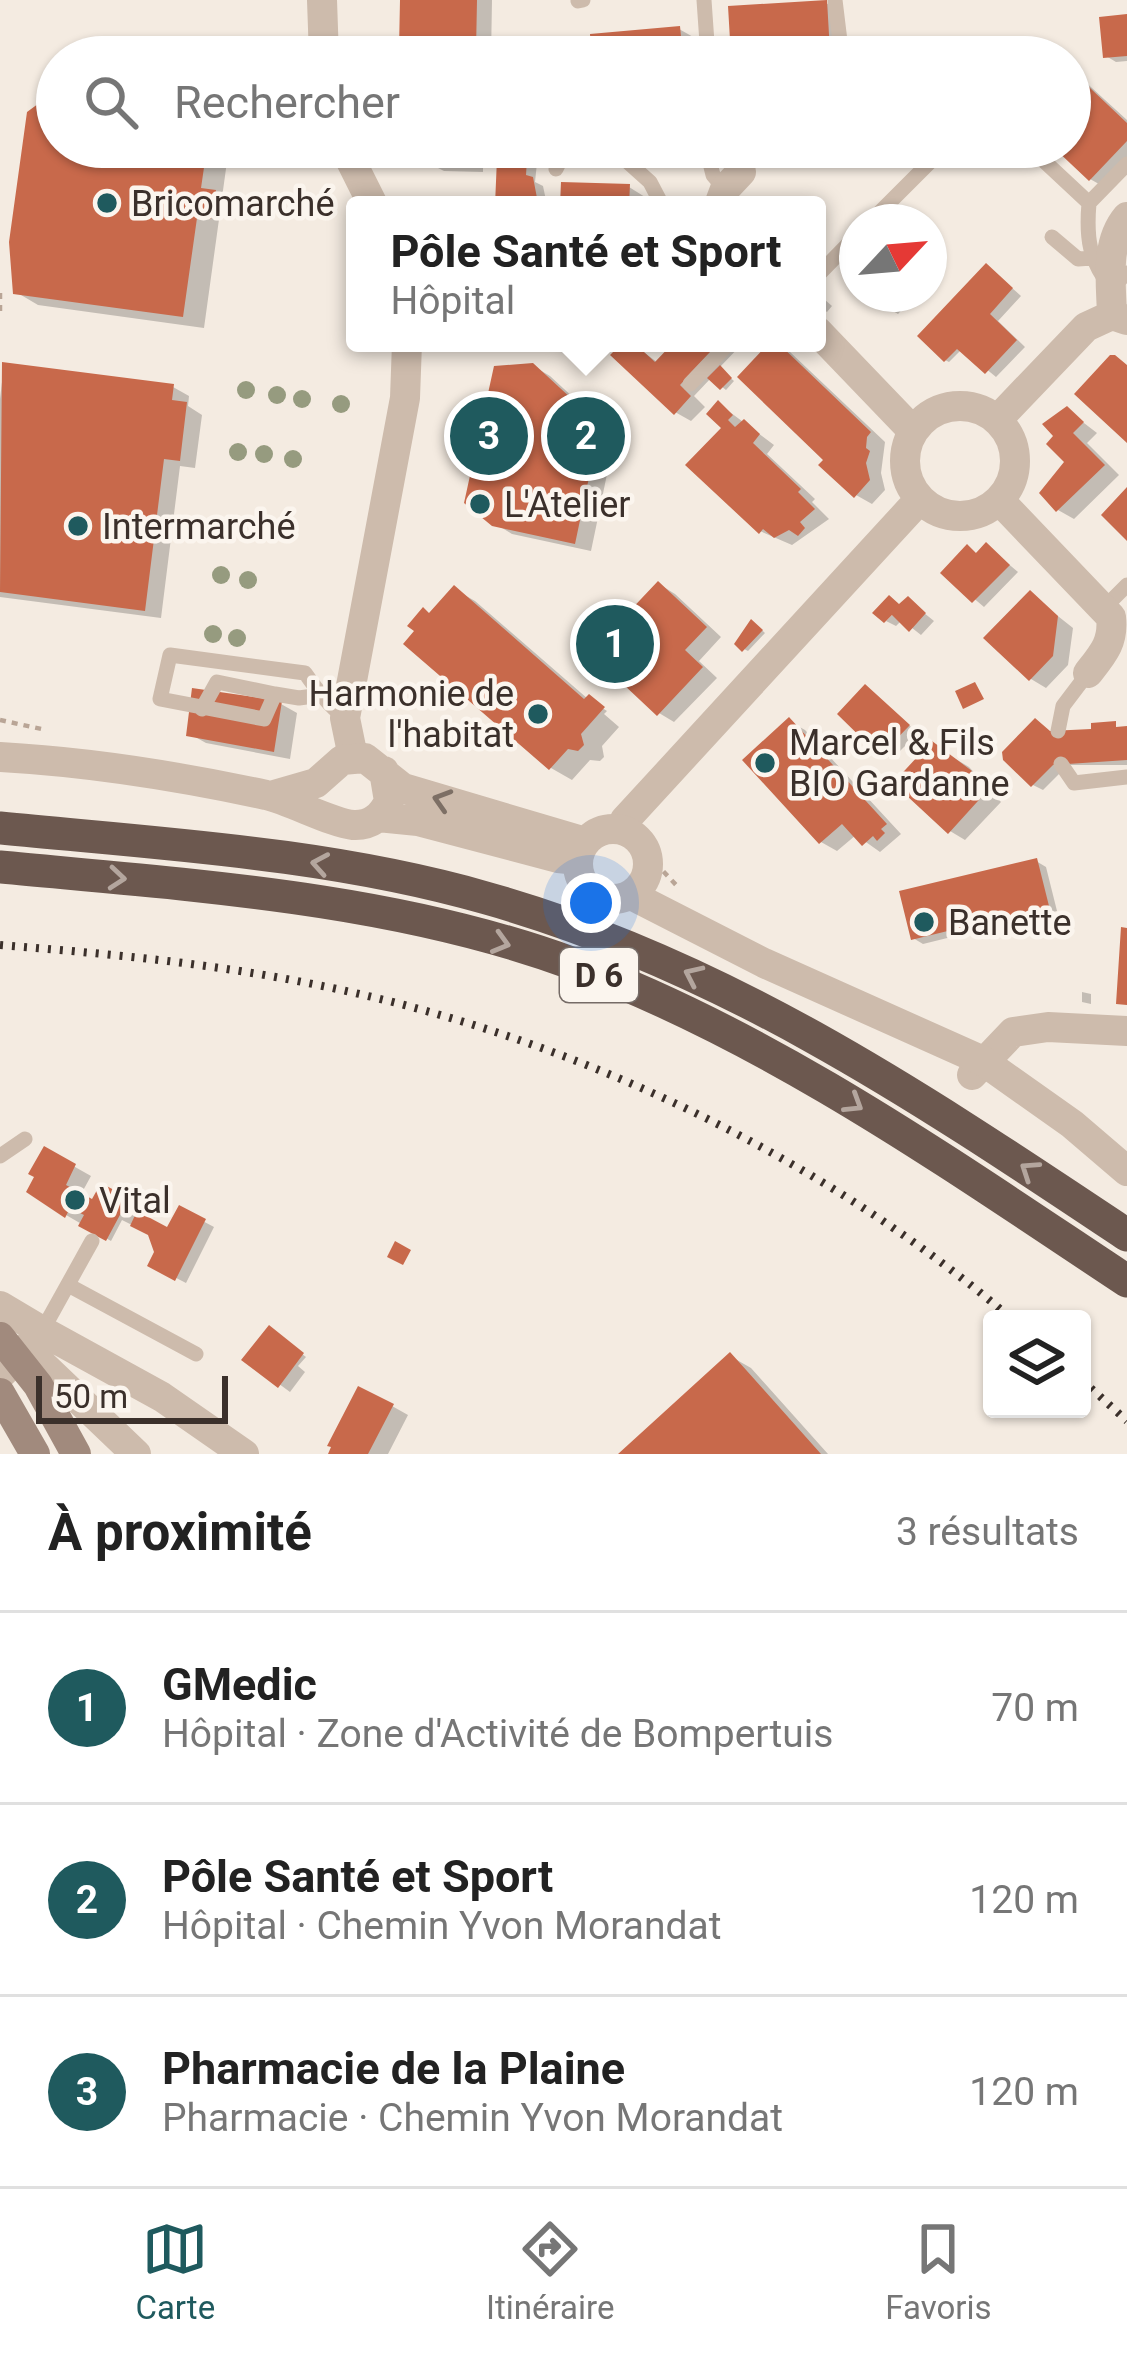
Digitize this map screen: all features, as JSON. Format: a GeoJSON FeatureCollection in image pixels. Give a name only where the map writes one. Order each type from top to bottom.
{"type":"FeatureCollection","features":[{"type":"Feature","properties":{"kind":"highway","name":"D 6"},"geometry":{"type":"LineString","coordinates":[[0,828],[318,862],[485,897],[650,955],[772,1012],[868,1066],[1127,1235]]}},
{"type":"Feature","properties":{"kind":"highway","name":"D 6"},"geometry":{"type":"LineString","coordinates":[[0,867],[333,905],[451,928],[573,964],[709,1022],[827,1087],[1127,1281]]}},
{"type":"Feature","properties":{"kind":"main road"},"geometry":{"type":"LineString","coordinates":[[12,1332],[76,1454]]}},
{"type":"Feature","properties":{"kind":"main road"},"geometry":{"type":"LineString","coordinates":[[0,1393],[35,1454]]}},
{"type":"Feature","properties":{"kind":"street"},"geometry":{"type":"LineString","coordinates":[[322,0],[323,36]]}},
{"type":"Feature","properties":{"kind":"street"},"geometry":{"type":"LineString","coordinates":[[354,168],[368,196]]}},
{"type":"Feature","properties":{"kind":"street"},"geometry":{"type":"LineString","coordinates":[[997,420],[1086,327],[1115,278],[1114,236],[1127,217]]}},
{"type":"Feature","properties":{"kind":"street"},"geometry":{"type":"LineString","coordinates":[[826,340],[913,431]]}},
{"type":"Feature","properties":{"kind":"street"},"geometry":{"type":"LineString","coordinates":[[353,757],[345,718],[405,398],[407,352]]}},
{"type":"Feature","properties":{"kind":"street"},"geometry":{"type":"LineString","coordinates":[[952,406],[984,411],[997,420],[1008,434],[1015,468],[999,500],[985,510],[951,515],[920,499],[904,466],[913,431],[923,419],[952,406]]}},
{"type":"Feature","properties":{"kind":"street"},"geometry":{"type":"LineString","coordinates":[[0,757],[83,762],[271,796],[361,825],[378,818],[418,820],[558,859],[581,851],[598,832],[622,825],[920,499]]}},
{"type":"Feature","properties":{"kind":"street"},"geometry":{"type":"LineString","coordinates":[[999,500],[1115,627],[1107,649],[1088,673]]}},
{"type":"Feature","properties":{"kind":"street"},"geometry":{"type":"LineString","coordinates":[[0,736],[83,762]]}},
{"type":"Feature","properties":{"kind":"street"},"geometry":{"type":"LineString","coordinates":[[271,796],[304,788],[353,757],[376,763],[403,788],[581,851]]}},
{"type":"Feature","properties":{"kind":"street"},"geometry":{"type":"LineString","coordinates":[[378,818],[389,801],[384,771]]}},
{"type":"Feature","properties":{"kind":"street"},"geometry":{"type":"LineString","coordinates":[[326,776],[323,797],[334,817]]}},
{"type":"Feature","properties":{"kind":"street"},"geometry":{"type":"LineString","coordinates":[[622,825],[637,838],[642,873],[746,954],[978,1068],[1072,1124],[1127,1173]]}},
{"type":"Feature","properties":{"kind":"street"},"geometry":{"type":"LineString","coordinates":[[581,851],[582,880],[597,896],[608,899],[642,873]]}},
{"type":"Feature","properties":{"kind":"street"},"geometry":{"type":"LineString","coordinates":[[978,1068],[1013,1032],[1048,1027],[1127,1031]]}},
{"type":"Feature","properties":{"kind":"street"},"geometry":{"type":"LineString","coordinates":[[12,1332],[136,1454]]}},
{"type":"Feature","properties":{"kind":"street"},"geometry":{"type":"LineString","coordinates":[[12,1332],[162,1397],[244,1454]]}},
{"type":"Feature","properties":{"kind":"lane"},"geometry":{"type":"LineString","coordinates":[[704,0],[707,36]]}},
{"type":"Feature","properties":{"kind":"lane"},"geometry":{"type":"LineString","coordinates":[[835,0],[839,36]]}},
{"type":"Feature","properties":{"kind":"lane"},"geometry":{"type":"LineString","coordinates":[[1115,278],[1087,230],[1089,203],[1127,164]]}},
{"type":"Feature","properties":{"kind":"lane"},"geometry":{"type":"LineString","coordinates":[[634,168],[657,196]]}},
{"type":"Feature","properties":{"kind":"lane"},"geometry":{"type":"LineString","coordinates":[[888,204],[924,168]]}},
{"type":"Feature","properties":{"kind":"lane"},"geometry":{"type":"LineString","coordinates":[[1052,168],[1089,203]]}},
{"type":"Feature","properties":{"kind":"lane"},"geometry":{"type":"LineString","coordinates":[[1052,237],[1078,259],[1115,278]]}},
{"type":"Feature","properties":{"kind":"lane"},"geometry":{"type":"LineString","coordinates":[[690,384],[720,352]]}},
{"type":"Feature","properties":{"kind":"lane"},"geometry":{"type":"LineString","coordinates":[[1115,627],[1127,585]]}},
{"type":"Feature","properties":{"kind":"lane"},"geometry":{"type":"LineString","coordinates":[[274,694],[263,719],[160,699],[170,655],[304,673],[345,718]]}},
{"type":"Feature","properties":{"kind":"lane"},"geometry":{"type":"LineString","coordinates":[[1058,730],[1063,706],[1088,673]]}},
{"type":"Feature","properties":{"kind":"lane"},"geometry":{"type":"LineString","coordinates":[[202,709],[217,682],[299,698],[321,695]]}},
{"type":"Feature","properties":{"kind":"lane"},"geometry":{"type":"LineString","coordinates":[[221,712],[235,686]]}},
{"type":"Feature","properties":{"kind":"lane"},"geometry":{"type":"LineString","coordinates":[[242,715],[254,690]]}},
{"type":"Feature","properties":{"kind":"lane"},"geometry":{"type":"LineString","coordinates":[[1061,764],[1074,783],[1127,777]]}},
{"type":"Feature","properties":{"kind":"lane"},"geometry":{"type":"LineString","coordinates":[[0,1156],[25,1138]]}},
{"type":"Feature","properties":{"kind":"lane"},"geometry":{"type":"LineString","coordinates":[[12,1332],[68,1285],[92,1241]]}},
{"type":"Feature","properties":{"kind":"lane"},"geometry":{"type":"LineString","coordinates":[[68,1285],[196,1354]]}},
{"type":"Feature","properties":{"kind":"path"},"geometry":{"type":"LineString","coordinates":[[0,292],[0,316]]}},
{"type":"Feature","properties":{"kind":"path"},"geometry":{"type":"LineString","coordinates":[[642,873],[677,886]]}},
{"type":"Feature","properties":{"kind":"building"},"geometry":{"type":"Polygon","coordinates":[[[400,0],[477,0],[476,36],[399,36],[400,0]]]}},
{"type":"Feature","properties":{"kind":"building"},"geometry":{"type":"Polygon","coordinates":[[[827,0],[829,36],[730,36],[728,6],[827,0]]]}},
{"type":"Feature","properties":{"kind":"building"},"geometry":{"type":"Polygon","coordinates":[[[1127,14],[1127,56],[1103,58],[1099,17],[1127,14]]]}},
{"type":"Feature","properties":{"kind":"building"},"geometry":{"type":"Polygon","coordinates":[[[680,26],[681,36],[590,36],[680,26]]]}},
{"type":"Feature","properties":{"kind":"building"},"geometry":{"type":"Polygon","coordinates":[[[1091,89],[1127,123],[1127,141],[1089,181],[1075,168],[1091,168],[1091,89]]]}},
{"type":"Feature","properties":{"kind":"building","name":"Bricomarché"},"geometry":{"type":"Polygon","coordinates":[[[36,105],[36,168],[204,168],[201,188],[216,190],[211,219],[197,218],[183,317],[13,294],[9,242],[27,112],[36,105]]]}},
{"type":"Feature","properties":{"kind":"building"},"geometry":{"type":"Polygon","coordinates":[[[497,168],[526,168],[526,175],[533,177],[537,196],[495,196],[497,168]]]}},
{"type":"Feature","properties":{"kind":"building"},"geometry":{"type":"Polygon","coordinates":[[[561,182],[630,184],[629,196],[560,196],[561,182]]]}},
{"type":"Feature","properties":{"kind":"building"},"geometry":{"type":"Polygon","coordinates":[[[986,263],[1013,288],[990,314],[1017,340],[985,374],[957,349],[944,362],[917,336],[940,312],[947,312],[947,304],[986,263]]]}},
{"type":"Feature","properties":{"kind":"building"},"geometry":{"type":"Polygon","coordinates":[[[644,352],[655,362],[664,352],[711,352],[680,385],[691,396],[674,415],[610,355],[644,352]]]}},
{"type":"Feature","properties":{"kind":"building"},"geometry":{"type":"Polygon","coordinates":[[[761,352],[787,352],[871,432],[866,448],[870,480],[854,498],[818,465],[823,460],[737,377],[761,352]]]}},
{"type":"Feature","properties":{"kind":"building"},"geometry":{"type":"Polygon","coordinates":[[[1110,355],[1127,365],[1127,443],[1074,394],[1110,355]]]}},
{"type":"Feature","properties":{"kind":"building","name":"Intermarché"},"geometry":{"type":"Polygon","coordinates":[[[2,362],[174,384],[172,400],[187,402],[180,461],[164,459],[145,611],[0,592],[2,362]]]}},
{"type":"Feature","properties":{"kind":"building"},"geometry":{"type":"Polygon","coordinates":[[[533,363],[600,425],[575,544],[492,526],[464,503],[494,366],[533,363]]]}},
{"type":"Feature","properties":{"kind":"building"},"geometry":{"type":"Polygon","coordinates":[[[720,365],[732,378],[720,390],[707,378],[720,365]]]}},
{"type":"Feature","properties":{"kind":"building"},"geometry":{"type":"Polygon","coordinates":[[[718,400],[733,415],[728,420],[735,427],[744,419],[760,434],[753,443],[815,509],[800,522],[805,528],[798,536],[789,530],[774,538],[763,529],[759,534],[685,465],[721,428],[706,414],[718,400]]]}},
{"type":"Feature","properties":{"kind":"building"},"geometry":{"type":"Polygon","coordinates":[[[1067,406],[1084,422],[1073,433],[1105,465],[1056,512],[1039,493],[1064,462],[1046,444],[1053,436],[1042,424],[1067,406]]]}},
{"type":"Feature","properties":{"kind":"building"},"geometry":{"type":"Polygon","coordinates":[[[1127,487],[1127,541],[1101,515],[1127,487]]]}},
{"type":"Feature","properties":{"kind":"building"},"geometry":{"type":"Polygon","coordinates":[[[986,542],[1010,565],[972,603],[940,573],[967,544],[976,553],[986,542]]]}},
{"type":"Feature","properties":{"kind":"building"},"geometry":{"type":"Polygon","coordinates":[[[658,581],[707,627],[685,650],[703,667],[657,716],[590,653],[658,581]]]}},
{"type":"Feature","properties":{"kind":"building"},"geometry":{"type":"Polygon","coordinates":[[[454,585],[584,699],[589,694],[605,707],[581,734],[584,745],[578,751],[568,749],[549,770],[403,644],[414,631],[407,626],[423,607],[429,613],[454,585]]]}},
{"type":"Feature","properties":{"kind":"building"},"geometry":{"type":"Polygon","coordinates":[[[1030,590],[1058,616],[1053,656],[1029,681],[983,638],[1030,590]]]}},
{"type":"Feature","properties":{"kind":"building"},"geometry":{"type":"Polygon","coordinates":[[[889,595],[899,604],[908,596],[926,613],[909,632],[892,615],[884,623],[872,613],[889,595]]]}},
{"type":"Feature","properties":{"kind":"building"},"geometry":{"type":"Polygon","coordinates":[[[751,619],[763,630],[742,652],[734,644],[751,619]]]}},
{"type":"Feature","properties":{"kind":"building"},"geometry":{"type":"Polygon","coordinates":[[[975,682],[984,699],[963,709],[955,691],[975,682]]]}},
{"type":"Feature","properties":{"kind":"building"},"geometry":{"type":"Polygon","coordinates":[[[865,684],[910,725],[880,756],[837,714],[865,684]]]}},
{"type":"Feature","properties":{"kind":"building"},"geometry":{"type":"Polygon","coordinates":[[[192,688],[282,701],[274,752],[186,736],[192,688]]]}},
{"type":"Feature","properties":{"kind":"building"},"geometry":{"type":"Polygon","coordinates":[[[789,717],[887,824],[877,841],[873,836],[862,846],[842,824],[819,844],[742,760],[789,717]]]}},
{"type":"Feature","properties":{"kind":"building"},"geometry":{"type":"Polygon","coordinates":[[[1035,718],[1050,731],[1091,729],[1091,723],[1116,721],[1116,727],[1127,726],[1127,760],[1053,765],[1031,787],[1003,760],[1002,752],[1035,718]]]}},
{"type":"Feature","properties":{"kind":"building"},"geometry":{"type":"Polygon","coordinates":[[[932,741],[972,771],[969,775],[987,791],[948,834],[893,783],[932,741]]]}},
{"type":"Feature","properties":{"kind":"building"},"geometry":{"type":"Polygon","coordinates":[[[1037,858],[1049,906],[911,940],[899,891],[1037,858]]]}},
{"type":"Feature","properties":{"kind":"building"},"geometry":{"type":"Polygon","coordinates":[[[1121,927],[1127,928],[1127,1005],[1116,1004],[1121,927]]]}},
{"type":"Feature","properties":{"kind":"building"},"geometry":{"type":"Polygon","coordinates":[[[44,1146],[76,1164],[66,1185],[92,1199],[101,1183],[129,1198],[106,1241],[78,1226],[84,1215],[70,1208],[65,1218],[26,1192],[34,1177],[28,1174],[44,1146]]]}},
{"type":"Feature","properties":{"kind":"building"},"geometry":{"type":"Polygon","coordinates":[[[179,1205],[206,1219],[175,1281],[147,1266],[154,1252],[148,1235],[130,1226],[137,1211],[167,1227],[179,1205]]]}},
{"type":"Feature","properties":{"kind":"building"},"geometry":{"type":"Polygon","coordinates":[[[395,1241],[411,1250],[403,1265],[387,1257],[395,1241]]]}},
{"type":"Feature","properties":{"kind":"building"},"geometry":{"type":"Polygon","coordinates":[[[269,1325],[304,1353],[278,1388],[241,1360],[269,1325]]]}},
{"type":"Feature","properties":{"kind":"building"},"geometry":{"type":"Polygon","coordinates":[[[730,1352],[821,1454],[618,1454],[730,1352]]]}},
{"type":"Feature","properties":{"kind":"building"},"geometry":{"type":"Polygon","coordinates":[[[358,1386],[394,1404],[368,1454],[328,1454],[331,1447],[327,1446],[358,1386]]]}},
{"type":"Feature","properties":{"kind":"railway"},"geometry":{"type":"LineString","coordinates":[[0,945],[186,963],[297,981],[394,1002],[584,1064],[766,1150],[852,1201],[1001,1310]]}},
{"type":"Feature","properties":{"kind":"railway"},"geometry":{"type":"LineString","coordinates":[[1091,1388],[1127,1421]]}},
{"type":"Feature","properties":{"kind":"place","name":"Bricomarché"},"geometry":{"type":"Point","coordinates":[107,203]}},
{"type":"Feature","properties":{"kind":"place","name":"Pharmacie de la Plaine"},"geometry":{"type":"Point","coordinates":[489,436]}},
{"type":"Feature","properties":{"kind":"place","name":"Pôle Santé et Sport"},"geometry":{"type":"Point","coordinates":[586,436]}},
{"type":"Feature","properties":{"kind":"place","name":"L'Atelier"},"geometry":{"type":"Point","coordinates":[480,504]}},
{"type":"Feature","properties":{"kind":"place","name":"Intermarché"},"geometry":{"type":"Point","coordinates":[78,526]}},
{"type":"Feature","properties":{"kind":"place","name":"GMedic"},"geometry":{"type":"Point","coordinates":[615,644]}},
{"type":"Feature","properties":{"kind":"place","name":"Harmonie de l'habitat"},"geometry":{"type":"Point","coordinates":[538,714]}},
{"type":"Feature","properties":{"kind":"place","name":"Marcel & Fils BIO Gardanne"},"geometry":{"type":"Point","coordinates":[765,763]}},
{"type":"Feature","properties":{"kind":"place","name":"Banette"},"geometry":{"type":"Point","coordinates":[924,922]}},
{"type":"Feature","properties":{"kind":"place","name":"Vital"},"geometry":{"type":"Point","coordinates":[75,1200]}}]}
